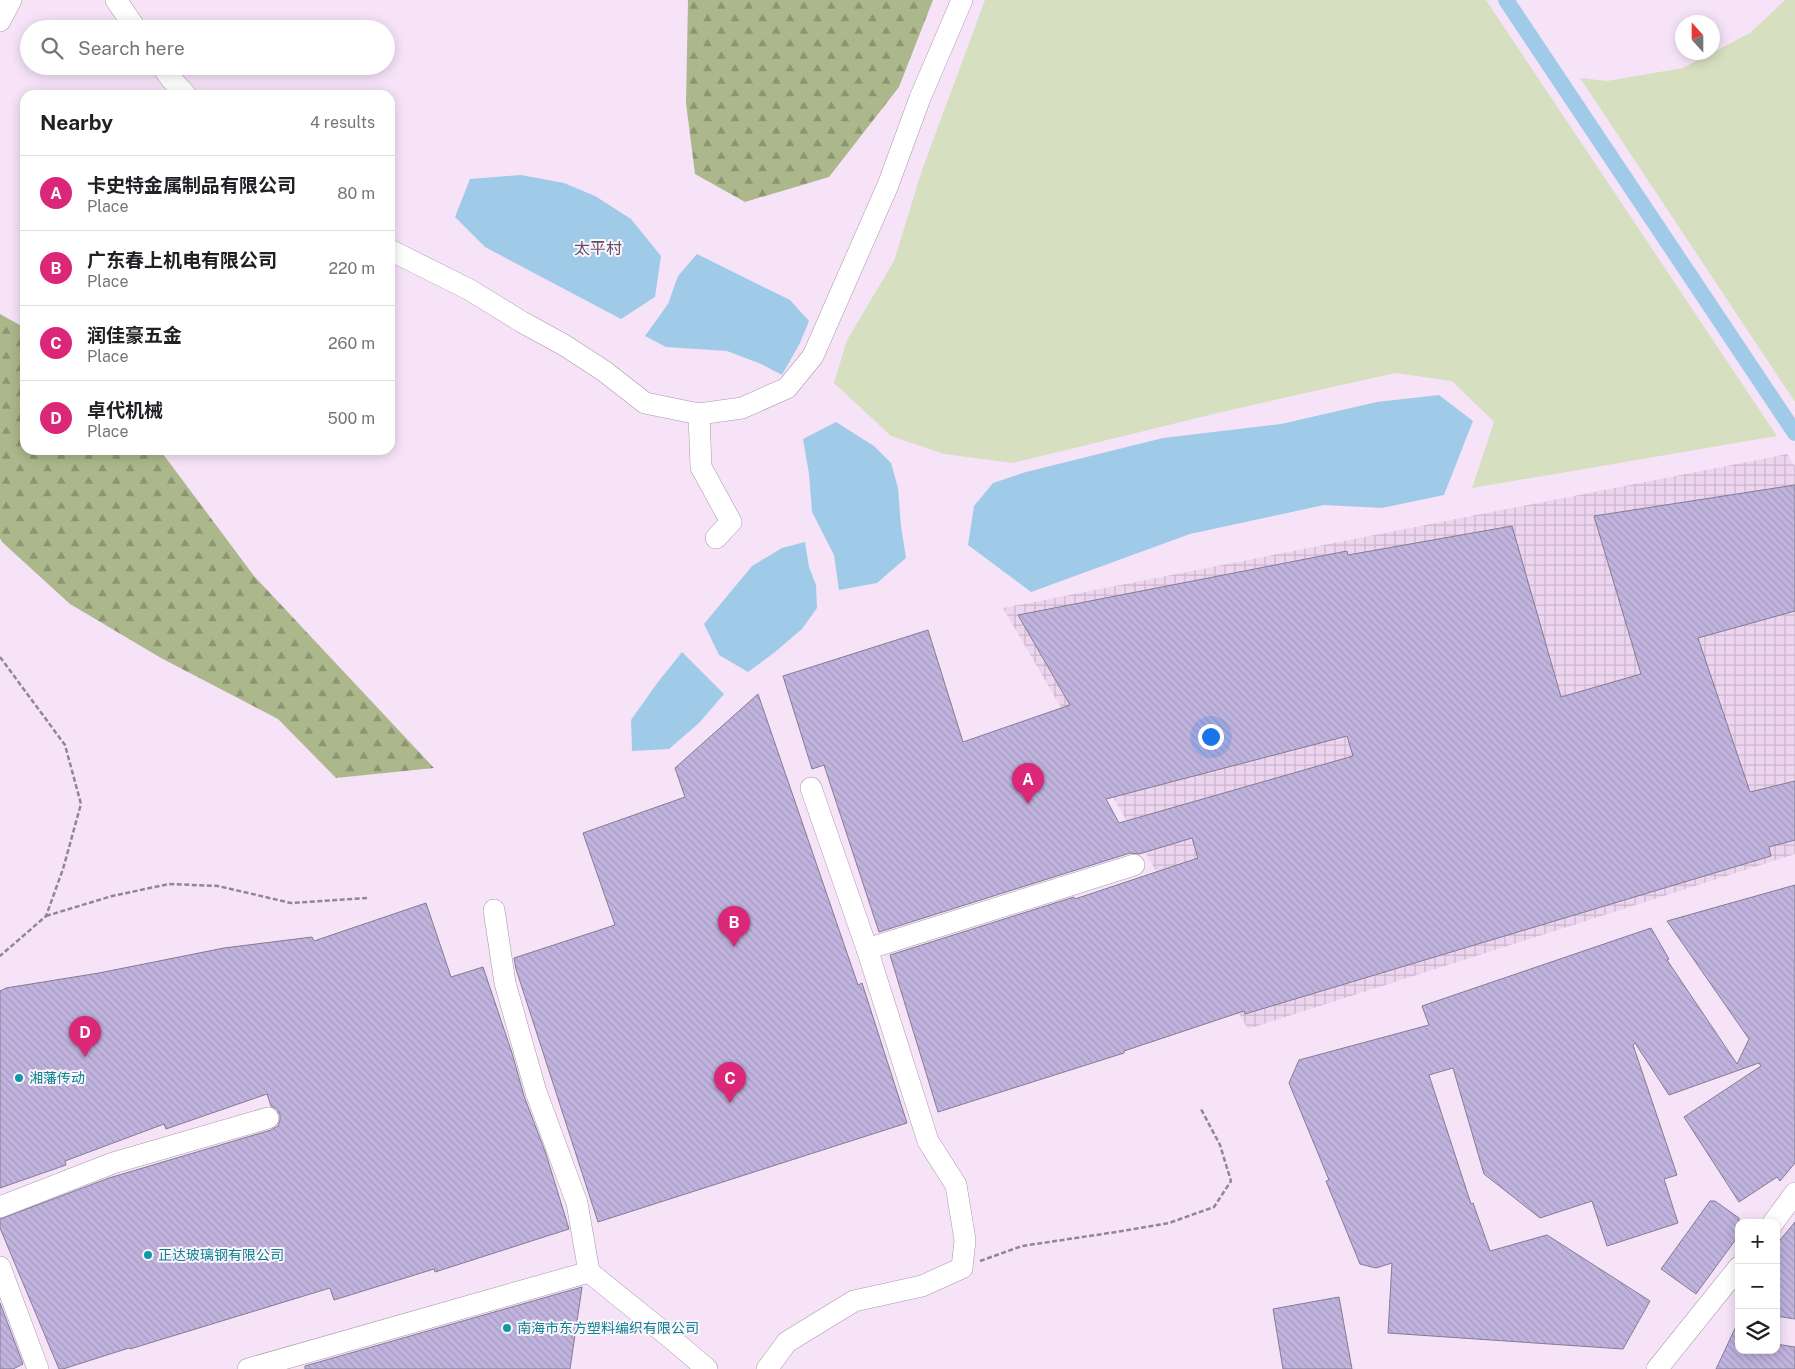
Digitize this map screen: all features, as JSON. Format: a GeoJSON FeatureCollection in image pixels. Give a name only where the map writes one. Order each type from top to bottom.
{"type":"FeatureCollection","features":[{"type":"Feature","properties":{"kind":"street"},"geometry":{"type":"LineString","coordinates":[[0,22],[11,0]]}},
{"type":"Feature","properties":{"kind":"street"},"geometry":{"type":"LineString","coordinates":[[116,0],[130,20]]}},
{"type":"Feature","properties":{"kind":"street"},"geometry":{"type":"LineString","coordinates":[[395,252],[470,290],[564,345],[604,371],[645,403],[699,414],[742,408],[787,388],[813,356],[888,184],[920,98],[962,0]]}},
{"type":"Feature","properties":{"kind":"street"},"geometry":{"type":"LineString","coordinates":[[168,75],[181,90]]}},
{"type":"Feature","properties":{"kind":"street"},"geometry":{"type":"LineString","coordinates":[[699,414],[701,467],[731,522],[716,538]]}},
{"type":"Feature","properties":{"kind":"street"},"geometry":{"type":"LineString","coordinates":[[767,1369],[787,1342],[854,1301],[922,1286],[962,1268],[965,1240],[956,1185],[928,1141],[867,949],[811,788]]}},
{"type":"Feature","properties":{"kind":"street"},"geometry":{"type":"LineString","coordinates":[[867,949],[1134,866]]}},
{"type":"Feature","properties":{"kind":"street"},"geometry":{"type":"LineString","coordinates":[[494,910],[505,983],[536,1092],[577,1203],[589,1272],[707,1369]]}},
{"type":"Feature","properties":{"kind":"street"},"geometry":{"type":"LineString","coordinates":[[0,1207],[113,1163],[268,1118]]}},
{"type":"Feature","properties":{"kind":"street"},"geometry":{"type":"LineString","coordinates":[[1776,1219],[1795,1193]]}},
{"type":"Feature","properties":{"kind":"street"},"geometry":{"type":"LineString","coordinates":[[0,1267],[38,1369]]}},
{"type":"Feature","properties":{"kind":"street"},"geometry":{"type":"LineString","coordinates":[[248,1369],[589,1272]]}},
{"type":"Feature","properties":{"kind":"street"},"geometry":{"type":"LineString","coordinates":[[1657,1369],[1735,1272]]}},
{"type":"Feature","properties":{"kind":"path"},"geometry":{"type":"LineString","coordinates":[[0,658],[65,745],[81,804],[63,869],[46,916]]}},
{"type":"Feature","properties":{"kind":"path"},"geometry":{"type":"LineString","coordinates":[[0,956],[46,916],[112,896],[169,884],[218,886],[291,903],[367,898]]}},
{"type":"Feature","properties":{"kind":"path"},"geometry":{"type":"LineString","coordinates":[[962,1268],[1022,1246],[1169,1222],[1214,1207],[1231,1181],[1220,1145],[1201,1109]]}},
{"type":"Feature","properties":{"kind":"shaded area"},"geometry":{"type":"Polygon","coordinates":[[[1787,454],[1795,466],[1795,854],[1248,1029],[1003,608],[1787,454]]]}},
{"type":"Feature","properties":{"kind":"green space"},"geometry":{"type":"Polygon","coordinates":[[[688,0],[933,0],[899,87],[829,177],[745,202],[695,174],[686,103],[688,0]]]}},
{"type":"Feature","properties":{"kind":"green space"},"geometry":{"type":"Polygon","coordinates":[[[985,0],[1486,0],[1777,436],[1472,488],[1494,422],[1452,381],[1395,373],[1226,411],[1013,463],[944,454],[891,436],[834,383],[847,340],[894,261],[922,170],[985,0]]]}},
{"type":"Feature","properties":{"kind":"green space"},"geometry":{"type":"Polygon","coordinates":[[[1785,0],[1795,0],[1795,402],[1580,78],[1607,81],[1683,68],[1698,60],[1720,60],[1720,49],[1750,33],[1785,0]]]}},
{"type":"Feature","properties":{"kind":"green space"},"geometry":{"type":"Polygon","coordinates":[[[0,314],[20,325],[20,455],[164,455],[254,576],[434,768],[336,778],[278,719],[161,658],[70,604],[2,542],[0,538],[0,314]]]}},
{"type":"Feature","properties":{"kind":"water"},"geometry":{"type":"Polygon","coordinates":[[[521,175],[564,183],[595,196],[631,219],[661,256],[655,297],[621,319],[485,247],[455,217],[470,179],[521,175]]]}},
{"type":"Feature","properties":{"kind":"water"},"geometry":{"type":"Polygon","coordinates":[[[697,254],[790,300],[809,321],[800,343],[782,375],[761,364],[727,351],[666,347],[645,336],[668,304],[678,276],[697,254]]]}},
{"type":"Feature","properties":{"kind":"water"},"geometry":{"type":"Polygon","coordinates":[[[1439,395],[1473,421],[1444,495],[1382,508],[1324,505],[1190,534],[1031,592],[968,545],[974,506],[993,483],[1026,472],[1163,438],[1281,424],[1377,402],[1439,395]]]}},
{"type":"Feature","properties":{"kind":"water"},"geometry":{"type":"Polygon","coordinates":[[[836,422],[874,446],[891,463],[898,488],[906,558],[877,583],[839,590],[834,555],[812,512],[809,474],[803,439],[836,422]]]}},
{"type":"Feature","properties":{"kind":"water"},"geometry":{"type":"Polygon","coordinates":[[[805,542],[809,567],[816,585],[817,608],[802,629],[748,672],[719,655],[704,624],[752,566],[782,548],[805,542]]]}},
{"type":"Feature","properties":{"kind":"water"},"geometry":{"type":"Polygon","coordinates":[[[682,652],[724,694],[699,723],[669,749],[632,751],[631,720],[682,652]]]}},
{"type":"Feature","properties":{"kind":"building"},"geometry":{"type":"Polygon","coordinates":[[[1795,485],[1795,611],[1698,638],[1750,792],[1795,781],[1795,840],[1769,847],[1771,856],[1245,1014],[1244,1011],[1124,1051],[1124,1053],[938,1112],[890,955],[1074,897],[1075,899],[1198,858],[1192,838],[1139,854],[1130,853],[879,932],[824,765],[812,769],[783,676],[928,630],[963,742],[1070,705],[1018,615],[1347,551],[1348,555],[1512,526],[1561,697],[1641,674],[1594,516],[1795,485]],[[1347,736],[1106,799],[1119,823],[1353,756],[1347,736]]]}},
{"type":"Feature","properties":{"kind":"building"},"geometry":{"type":"Polygon","coordinates":[[[758,694],[858,985],[862,983],[907,1123],[598,1222],[514,958],[615,925],[583,833],[685,797],[675,768],[758,694]]]}},
{"type":"Feature","properties":{"kind":"building"},"geometry":{"type":"Polygon","coordinates":[[[1795,885],[1795,1163],[1780,1181],[1777,1177],[1739,1202],[1684,1117],[1761,1066],[1759,1063],[1669,1095],[1635,1043],[1633,1045],[1677,1175],[1664,1179],[1678,1223],[1607,1246],[1592,1201],[1540,1218],[1484,1174],[1453,1068],[1429,1075],[1471,1204],[1473,1203],[1490,1251],[1547,1235],[1650,1301],[1623,1349],[1388,1333],[1392,1263],[1376,1268],[1360,1264],[1326,1181],[1329,1180],[1289,1083],[1299,1060],[1429,1025],[1422,1006],[1651,928],[1669,959],[1667,960],[1737,1064],[1749,1039],[1667,921],[1795,885]]]}},
{"type":"Feature","properties":{"kind":"building"},"geometry":{"type":"Polygon","coordinates":[[[426,903],[451,977],[483,967],[512,1053],[524,1096],[546,1154],[569,1229],[435,1272],[434,1269],[334,1300],[330,1288],[59,1369],[0,1228],[0,1219],[109,1178],[271,1130],[278,1126],[280,1115],[277,1109],[271,1106],[267,1094],[166,1129],[164,1124],[65,1161],[66,1165],[0,1188],[0,991],[6,988],[99,973],[224,948],[312,937],[314,941],[426,903]]]}},
{"type":"Feature","properties":{"kind":"building"},"geometry":{"type":"Polygon","coordinates":[[[1710,1201],[1715,1201],[1739,1218],[1735,1219],[1735,1240],[1696,1294],[1661,1269],[1710,1201]]]}},
{"type":"Feature","properties":{"kind":"building"},"geometry":{"type":"Polygon","coordinates":[[[1795,1222],[1795,1319],[1780,1317],[1780,1240],[1795,1222]]]}},
{"type":"Feature","properties":{"kind":"building","name":"南海市东方塑料编织有限公司"},"geometry":{"type":"Polygon","coordinates":[[[582,1287],[570,1369],[305,1369],[305,1366],[582,1287]]]}},
{"type":"Feature","properties":{"kind":"building"},"geometry":{"type":"Polygon","coordinates":[[[1339,1297],[1352,1369],[1283,1369],[1273,1309],[1339,1297]]]}},
{"type":"Feature","properties":{"kind":"building"},"geometry":{"type":"Polygon","coordinates":[[[0,1303],[23,1364],[13,1369],[0,1369],[0,1303]]]}},
{"type":"Feature","properties":{"kind":"building"},"geometry":{"type":"Polygon","coordinates":[[[1735,1329],[1735,1354],[1780,1354],[1780,1345],[1795,1347],[1795,1369],[1716,1369],[1735,1329]]]}},
{"type":"Feature","properties":{"kind":"waterway"},"geometry":{"type":"LineString","coordinates":[[1506,0],[1795,433]]}},
{"type":"Feature","properties":{"kind":"place","name":"卡史特金属制品有限公司"},"geometry":{"type":"Point","coordinates":[1028,804]}},
{"type":"Feature","properties":{"kind":"place","name":"广东春上机电有限公司"},"geometry":{"type":"Point","coordinates":[734,947]}},
{"type":"Feature","properties":{"kind":"place","name":"卓代机械"},"geometry":{"type":"Point","coordinates":[85,1057]}},
{"type":"Feature","properties":{"kind":"place","name":"湘藩传动"},"geometry":{"type":"Point","coordinates":[19,1078]}},
{"type":"Feature","properties":{"kind":"place","name":"润佳豪五金"},"geometry":{"type":"Point","coordinates":[730,1103]}},
{"type":"Feature","properties":{"kind":"place","name":"正达玻璃钢有限公司"},"geometry":{"type":"Point","coordinates":[148,1255]}},
{"type":"Feature","properties":{"kind":"place","name":"南海市东方塑料编织有限公司"},"geometry":{"type":"Point","coordinates":[507,1328]}},
{"type":"Feature","properties":{"kind":"district","name":"太平村"},"geometry":{"type":"Point","coordinates":[598,248]}}]}
